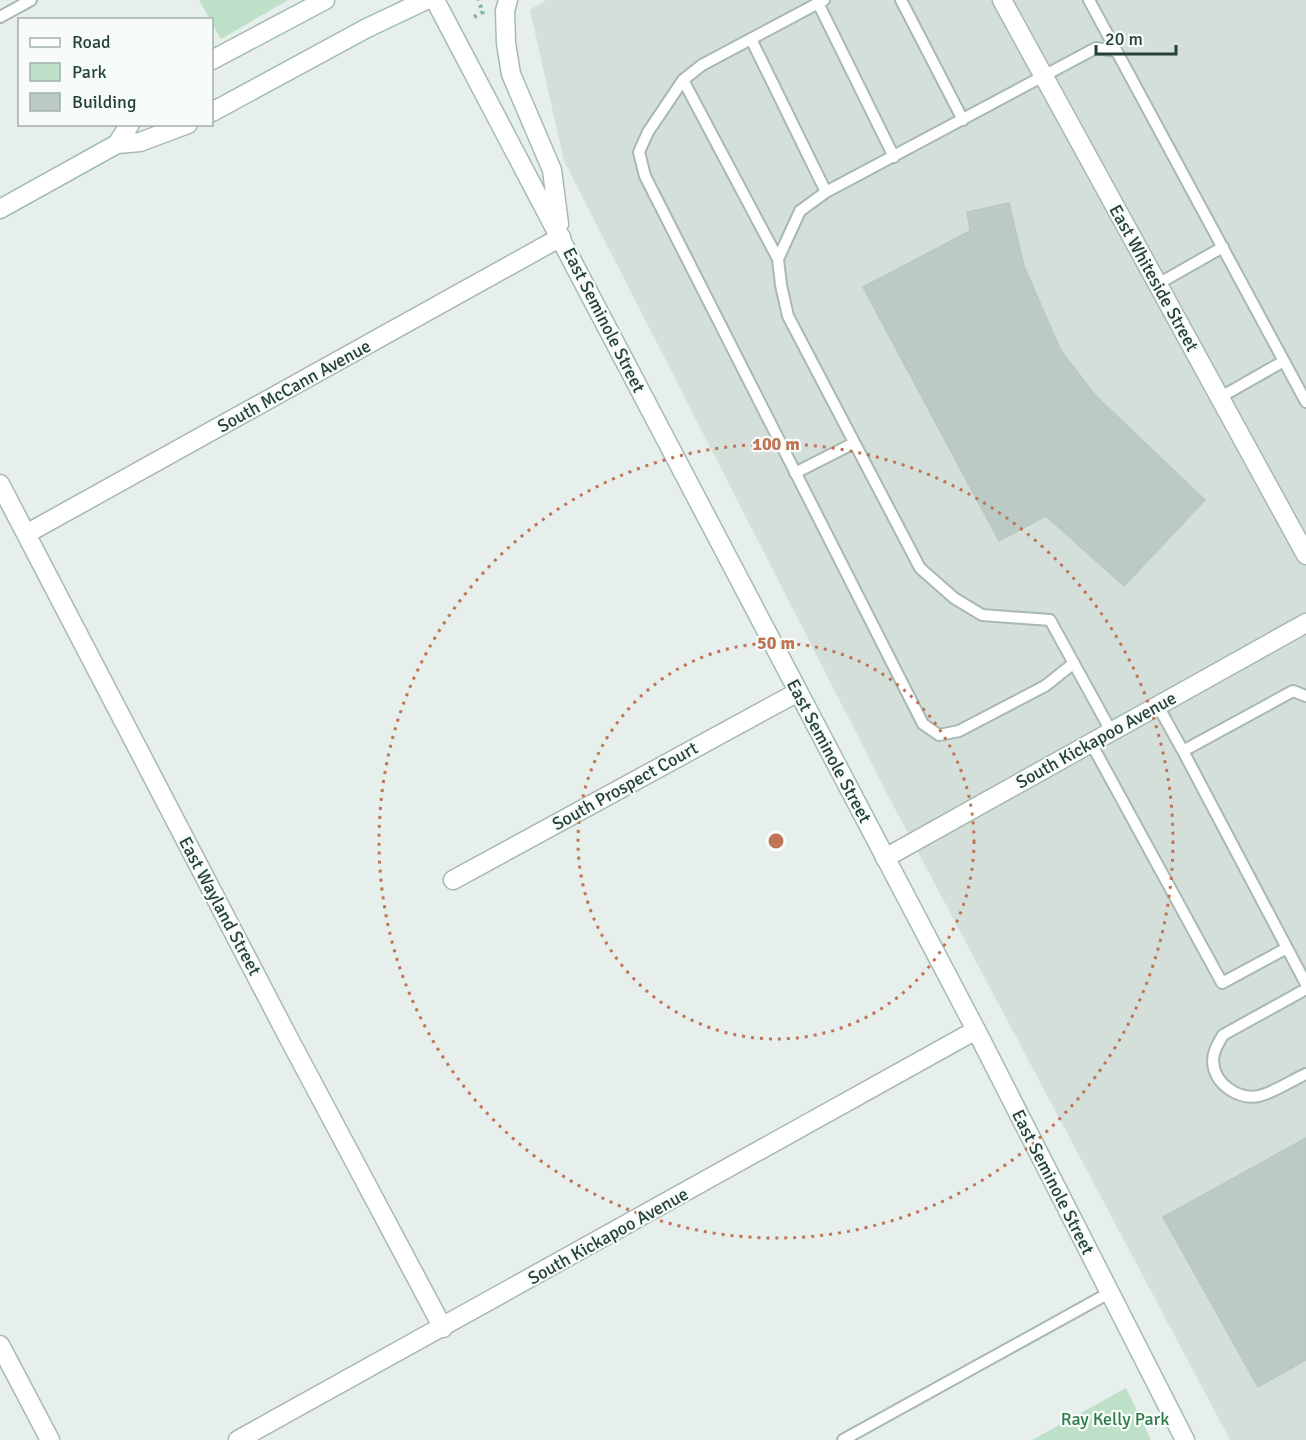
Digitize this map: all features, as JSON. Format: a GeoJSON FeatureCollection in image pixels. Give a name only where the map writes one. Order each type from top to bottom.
{"type":"FeatureCollection","features":[{"type":"Feature","properties":{"kind":"street"},"geometry":{"type":"LineString","coordinates":[[280,22],[308,0]]}},
{"type":"Feature","properties":{"kind":"street"},"geometry":{"type":"LineString","coordinates":[[213,59],[325,0]]}},
{"type":"Feature","properties":{"kind":"street"},"geometry":{"type":"LineString","coordinates":[[213,111],[368,28],[426,0]]}},
{"type":"Feature","properties":{"kind":"street","name":"East Seminole Street"},"geometry":{"type":"LineString","coordinates":[[435,0],[976,1030],[1185,1440]]}},
{"type":"Feature","properties":{"kind":"street"},"geometry":{"type":"LineString","coordinates":[[508,0],[505,11],[506,43],[511,74],[552,170],[561,237]]}},
{"type":"Feature","properties":{"kind":"street","name":"East Whiteside Street"},"geometry":{"type":"LineString","coordinates":[[1002,0],[1306,555]]}},
{"type":"Feature","properties":{"kind":"street"},"geometry":{"type":"LineString","coordinates":[[117,144],[129,126]]}},
{"type":"Feature","properties":{"kind":"street"},"geometry":{"type":"LineString","coordinates":[[0,209],[117,144],[140,142],[183,126]]}},
{"type":"Feature","properties":{"kind":"street","name":"South McCann Avenue"},"geometry":{"type":"LineString","coordinates":[[26,534],[561,237]]}},
{"type":"Feature","properties":{"kind":"street","name":"East Wayland Street"},"geometry":{"type":"LineString","coordinates":[[0,484],[443,1328]]}},
{"type":"Feature","properties":{"kind":"street","name":"South Kickapoo Avenue"},"geometry":{"type":"LineString","coordinates":[[885,858],[1306,623]]}},
{"type":"Feature","properties":{"kind":"street","name":"South Prospect Court"},"geometry":{"type":"LineString","coordinates":[[453,880],[798,692]]}},
{"type":"Feature","properties":{"kind":"street","name":"South Kickapoo Avenue"},"geometry":{"type":"LineString","coordinates":[[238,1440],[976,1030]]}},
{"type":"Feature","properties":{"kind":"street"},"geometry":{"type":"LineString","coordinates":[[0,1345],[50,1440]]}},
{"type":"Feature","properties":{"kind":"lane"},"geometry":{"type":"LineString","coordinates":[[0,17],[31,0]]}},
{"type":"Feature","properties":{"kind":"lane"},"geometry":{"type":"LineString","coordinates":[[901,0],[963,120]]}},
{"type":"Feature","properties":{"kind":"lane"},"geometry":{"type":"LineString","coordinates":[[1089,0],[1306,402]]}},
{"type":"Feature","properties":{"kind":"lane"},"geometry":{"type":"LineString","coordinates":[[894,157],[821,2],[702,65],[683,80],[648,132],[639,152],[645,176],[923,724],[939,735],[959,731],[1045,686],[1074,663]]}},
{"type":"Feature","properties":{"kind":"lane"},"geometry":{"type":"LineString","coordinates":[[751,39],[826,192]]}},
{"type":"Feature","properties":{"kind":"lane"},"geometry":{"type":"LineString","coordinates":[[778,259],[801,211],[826,192],[1096,48],[1116,51]]}},
{"type":"Feature","properties":{"kind":"lane"},"geometry":{"type":"LineString","coordinates":[[683,80],[778,259],[788,316],[921,568],[954,598],[982,615],[1050,620],[1112,731]]}},
{"type":"Feature","properties":{"kind":"lane"},"geometry":{"type":"LineString","coordinates":[[1158,284],[1222,248]]}},
{"type":"Feature","properties":{"kind":"lane"},"geometry":{"type":"LineString","coordinates":[[1219,398],[1284,361]]}},
{"type":"Feature","properties":{"kind":"lane"},"geometry":{"type":"LineString","coordinates":[[795,473],[854,443]]}},
{"type":"Feature","properties":{"kind":"lane"},"geometry":{"type":"LineString","coordinates":[[1183,751],[1293,691],[1306,696]]}},
{"type":"Feature","properties":{"kind":"lane"},"geometry":{"type":"LineString","coordinates":[[1158,706],[1306,984]]}},
{"type":"Feature","properties":{"kind":"lane"},"geometry":{"type":"LineString","coordinates":[[1092,743],[1222,983],[1287,948]]}},
{"type":"Feature","properties":{"kind":"lane"},"geometry":{"type":"LineString","coordinates":[[1306,989],[1223,1035],[1215,1048],[1213,1062],[1219,1078],[1230,1091],[1246,1097],[1261,1095],[1306,1074]]}},
{"type":"Feature","properties":{"kind":"lane"},"geometry":{"type":"LineString","coordinates":[[843,1440],[1109,1293]]}},
{"type":"Feature","properties":{"kind":"path"},"geometry":{"type":"LineString","coordinates":[[474,17],[483,12],[478,0]]}},
{"type":"Feature","properties":{"kind":"shaded area"},"geometry":{"type":"Polygon","coordinates":[[[546,0],[1306,0],[1306,1440],[1230,1440],[894,807],[564,161],[530,10],[546,0]]]}},
{"type":"Feature","properties":{"kind":"green space"},"geometry":{"type":"Polygon","coordinates":[[[199,0],[288,0],[221,39],[213,25],[213,18],[209,18],[199,0]]]}},
{"type":"Feature","properties":{"kind":"green space","name":"Ray Kelly Park"},"geometry":{"type":"Polygon","coordinates":[[[1126,1388],[1151,1440],[1032,1440],[1126,1388]]]}},
{"type":"Feature","properties":{"kind":"building"},"geometry":{"type":"Polygon","coordinates":[[[1009,203],[1024,266],[1061,351],[1096,396],[1205,500],[1124,586],[1046,516],[999,541],[863,287],[970,231],[967,212],[1009,203]]]}},
{"type":"Feature","properties":{"kind":"building"},"geometry":{"type":"Polygon","coordinates":[[[1306,1138],[1306,1360],[1258,1387],[1163,1217],[1306,1138]]]}}]}
